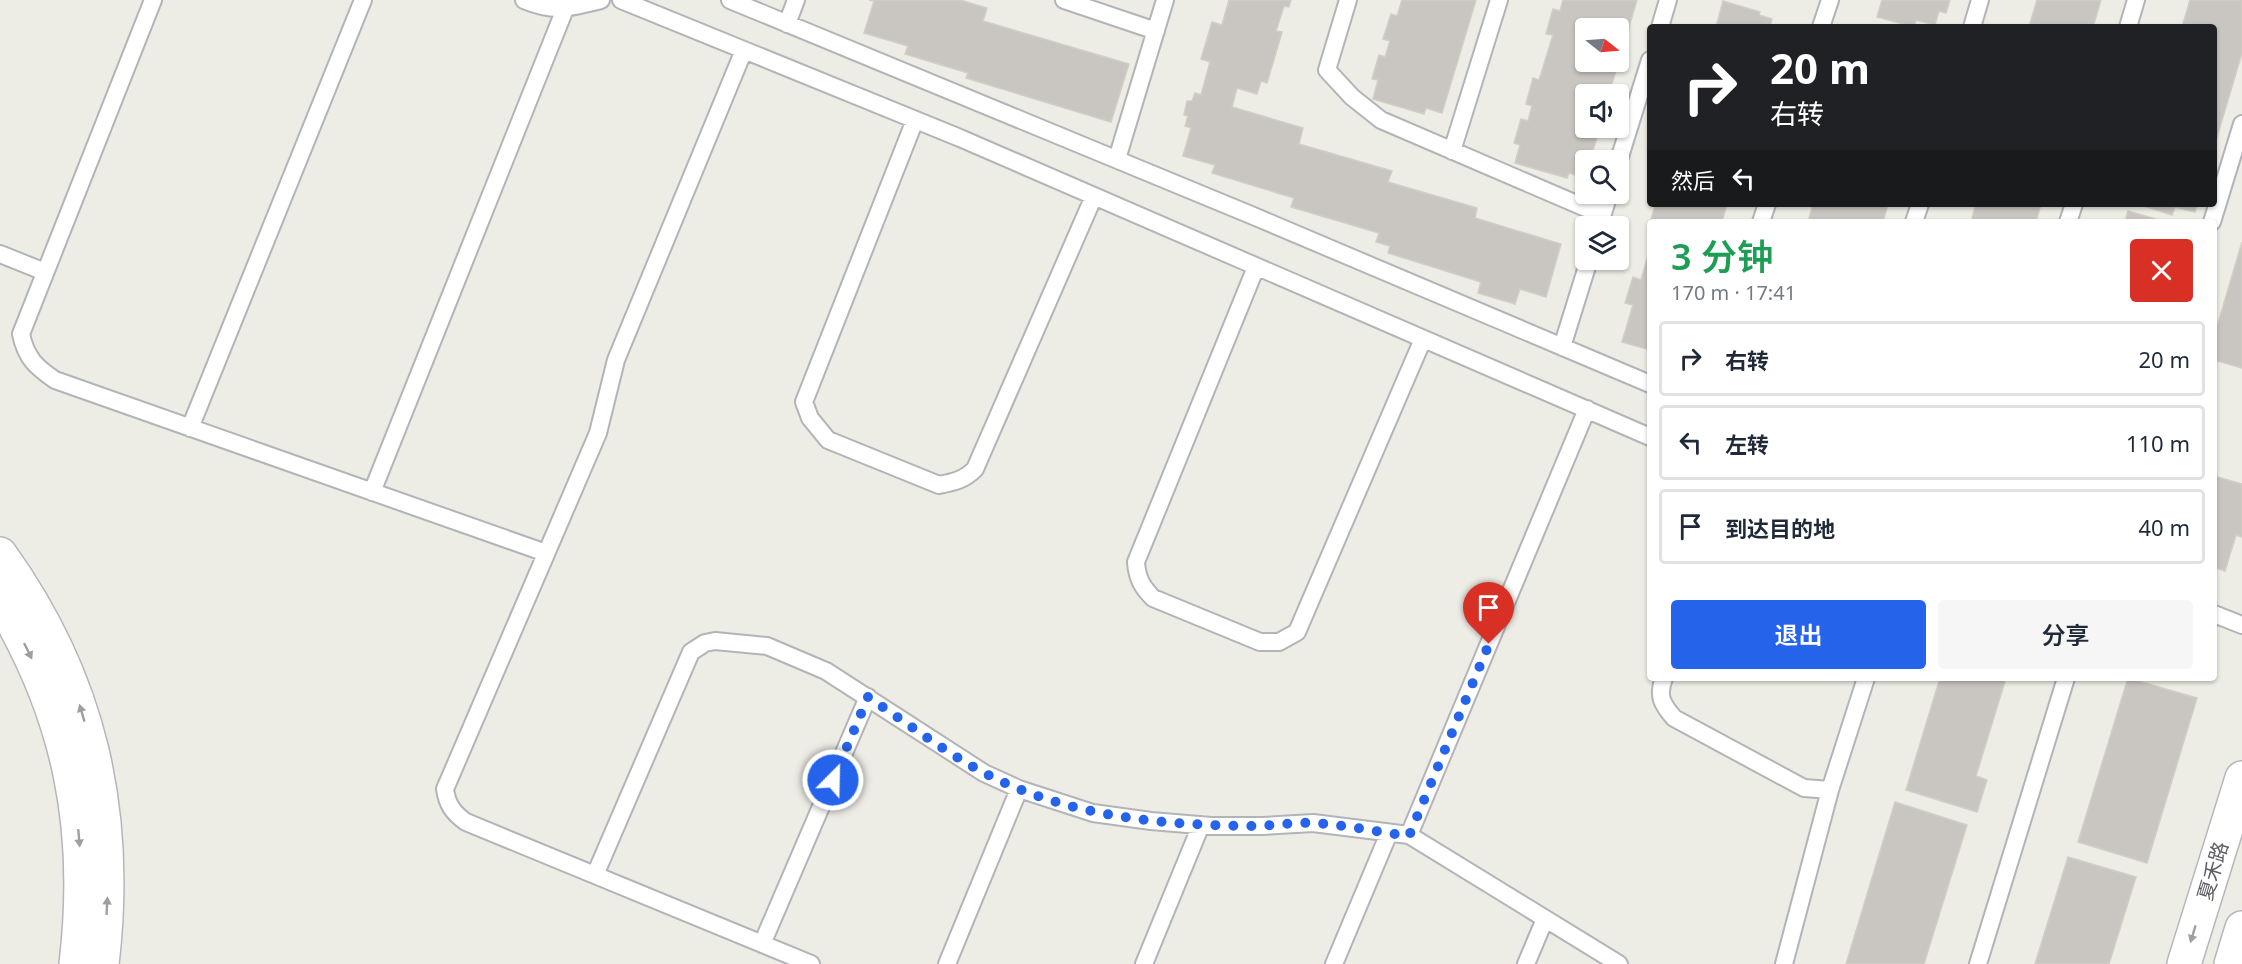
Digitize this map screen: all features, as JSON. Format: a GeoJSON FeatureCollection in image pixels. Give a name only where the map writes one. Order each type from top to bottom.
{"type":"FeatureCollection","features":[{"type":"Feature","properties":{"kind":"main road"},"geometry":{"type":"LineString","coordinates":[[0,554],[36,609],[61,658],[79,704],[93,750],[102,798],[108,888],[102,964]]}},
{"type":"Feature","properties":{"kind":"main road"},"geometry":{"type":"LineString","coordinates":[[0,600],[37,669],[54,712],[67,756],[76,802],[81,856],[82,888],[76,964]]}},
{"type":"Feature","properties":{"kind":"main road","name":"夏禾路"},"geometry":{"type":"LineString","coordinates":[[2184,964],[2242,778]]}},
{"type":"Feature","properties":{"kind":"main road"},"geometry":{"type":"LineString","coordinates":[[2231,964],[2242,928]]}},
{"type":"Feature","properties":{"kind":"lane"},"geometry":{"type":"LineString","coordinates":[[153,0],[21,334],[23,346],[36,367],[55,380],[546,553]]}},
{"type":"Feature","properties":{"kind":"lane"},"geometry":{"type":"LineString","coordinates":[[190,428],[363,0]]}},
{"type":"Feature","properties":{"kind":"lane"},"geometry":{"type":"LineString","coordinates":[[524,0],[541,8],[565,9],[601,0]]}},
{"type":"Feature","properties":{"kind":"lane"},"geometry":{"type":"LineString","coordinates":[[621,0],[1094,196],[1647,436]]}},
{"type":"Feature","properties":{"kind":"lane"},"geometry":{"type":"LineString","coordinates":[[730,0],[1117,159],[1647,383]]}},
{"type":"Feature","properties":{"kind":"lane"},"geometry":{"type":"LineString","coordinates":[[787,24],[796,0]]}},
{"type":"Feature","properties":{"kind":"lane"},"geometry":{"type":"LineString","coordinates":[[1064,0],[1156,31]]}},
{"type":"Feature","properties":{"kind":"lane"},"geometry":{"type":"LineString","coordinates":[[1117,159],[1165,0]]}},
{"type":"Feature","properties":{"kind":"lane"},"geometry":{"type":"LineString","coordinates":[[1348,0],[1327,70],[1352,97],[1381,120],[1590,216]]}},
{"type":"Feature","properties":{"kind":"lane"},"geometry":{"type":"LineString","coordinates":[[1452,151],[1499,0]]}},
{"type":"Feature","properties":{"kind":"lane"},"geometry":{"type":"LineString","coordinates":[[1661,24],[1668,0]]}},
{"type":"Feature","properties":{"kind":"lane"},"geometry":{"type":"LineString","coordinates":[[1822,24],[1830,0]]}},
{"type":"Feature","properties":{"kind":"lane"},"geometry":{"type":"LineString","coordinates":[[1973,24],[1980,0]]}},
{"type":"Feature","properties":{"kind":"lane"},"geometry":{"type":"LineString","coordinates":[[2129,24],[2136,0]]}},
{"type":"Feature","properties":{"kind":"lane"},"geometry":{"type":"LineString","coordinates":[[372,492],[565,9]]}},
{"type":"Feature","properties":{"kind":"lane"},"geometry":{"type":"LineString","coordinates":[[744,50],[616,360],[598,433],[445,789],[446,798],[456,815],[466,822],[811,964]]}},
{"type":"Feature","properties":{"kind":"lane"},"geometry":{"type":"LineString","coordinates":[[1622,150],[1647,70]]}},
{"type":"Feature","properties":{"kind":"lane"},"geometry":{"type":"LineString","coordinates":[[915,120],[804,402],[810,418],[828,440],[939,485],[958,482],[968,477],[975,469],[1094,196]]}},
{"type":"Feature","properties":{"kind":"lane"},"geometry":{"type":"LineString","coordinates":[[2217,206],[2242,124]]}},
{"type":"Feature","properties":{"kind":"lane"},"geometry":{"type":"LineString","coordinates":[[0,254],[45,272]]}},
{"type":"Feature","properties":{"kind":"lane"},"geometry":{"type":"LineString","coordinates":[[1256,267],[1136,562],[1138,579],[1144,590],[1153,598],[1260,642],[1279,642],[1297,632],[1423,339]]}},
{"type":"Feature","properties":{"kind":"lane"},"geometry":{"type":"LineString","coordinates":[[1562,347],[1586,270]]}},
{"type":"Feature","properties":{"kind":"lane"},"geometry":{"type":"LineString","coordinates":[[1409,836],[1587,409]]}},
{"type":"Feature","properties":{"kind":"lane"},"geometry":{"type":"LineString","coordinates":[[2217,615],[2242,625]]}},
{"type":"Feature","properties":{"kind":"lane"},"geometry":{"type":"LineString","coordinates":[[594,875],[691,652],[705,643],[715,641],[767,646],[826,671],[984,773],[1019,789],[1093,813],[1201,825],[1262,826],[1313,823],[1409,836],[1619,964]]}},
{"type":"Feature","properties":{"kind":"lane"},"geometry":{"type":"LineString","coordinates":[[1663,681],[1660,688],[1661,697],[1674,718],[1804,788],[1830,790]]}},
{"type":"Feature","properties":{"kind":"lane"},"geometry":{"type":"LineString","coordinates":[[1784,964],[1830,790],[1865,681]]}},
{"type":"Feature","properties":{"kind":"lane"},"geometry":{"type":"LineString","coordinates":[[1978,964],[2065,681]]}},
{"type":"Feature","properties":{"kind":"lane"},"geometry":{"type":"LineString","coordinates":[[762,944],[868,697]]}},
{"type":"Feature","properties":{"kind":"lane"},"geometry":{"type":"LineString","coordinates":[[947,964],[1019,789]]}},
{"type":"Feature","properties":{"kind":"lane"},"geometry":{"type":"LineString","coordinates":[[1144,964],[1201,825]]}},
{"type":"Feature","properties":{"kind":"lane"},"geometry":{"type":"LineString","coordinates":[[1334,964],[1389,833]]}},
{"type":"Feature","properties":{"kind":"lane"},"geometry":{"type":"LineString","coordinates":[[1526,964],[1545,919]]}},
{"type":"Feature","properties":{"kind":"building"},"geometry":{"type":"Polygon","coordinates":[[[869,0],[960,0],[987,8],[983,21],[1129,64],[1111,122],[966,78],[968,73],[905,54],[908,46],[864,33],[874,1],[869,0]]]}},
{"type":"Feature","properties":{"kind":"building"},"geometry":{"type":"Polygon","coordinates":[[[1229,0],[1291,0],[1289,7],[1284,6],[1276,31],[1282,32],[1267,83],[1261,81],[1257,94],[1237,88],[1232,107],[1303,128],[1299,144],[1392,171],[1388,182],[1477,208],[1475,218],[1561,244],[1546,297],[1520,289],[1515,304],[1478,293],[1481,282],[1388,253],[1390,246],[1376,242],[1379,233],[1291,207],[1294,198],[1212,173],[1215,165],[1183,156],[1191,128],[1185,126],[1188,116],[1184,115],[1187,101],[1192,101],[1195,93],[1201,95],[1210,62],[1201,59],[1212,22],[1222,25],[1229,0]]]}},
{"type":"Feature","properties":{"kind":"building"},"geometry":{"type":"Polygon","coordinates":[[[1402,0],[1476,0],[1442,113],[1426,108],[1424,114],[1373,99],[1378,80],[1372,79],[1379,55],[1385,57],[1390,41],[1383,39],[1391,14],[1397,16],[1402,0]]]}},
{"type":"Feature","properties":{"kind":"building"},"geometry":{"type":"Polygon","coordinates":[[[1563,0],[1637,0],[1629,27],[1629,18],[1575,18],[1575,72],[1616,72],[1612,84],[1575,84],[1575,138],[1597,138],[1593,150],[1575,150],[1575,175],[1569,173],[1567,178],[1515,163],[1520,145],[1514,143],[1521,119],[1528,121],[1532,106],[1526,104],[1533,78],[1539,80],[1553,35],[1546,34],[1553,9],[1560,11],[1563,0]]]}},
{"type":"Feature","properties":{"kind":"building"},"geometry":{"type":"Polygon","coordinates":[[[1882,0],[1950,0],[1946,13],[1939,11],[1935,24],[1916,20],[1915,24],[1903,24],[1877,17],[1882,0]]]}},
{"type":"Feature","properties":{"kind":"building"},"geometry":{"type":"Polygon","coordinates":[[[2037,0],[2101,0],[2094,24],[2030,24],[2037,0]]]}},
{"type":"Feature","properties":{"kind":"building"},"geometry":{"type":"Polygon","coordinates":[[[2190,0],[2242,0],[2242,53],[2217,137],[2217,24],[2183,24],[2190,0]]]}},
{"type":"Feature","properties":{"kind":"building"},"geometry":{"type":"Polygon","coordinates":[[[1723,1],[1760,12],[1759,15],[1772,19],[1771,24],[1717,24],[1723,1]]]}},
{"type":"Feature","properties":{"kind":"building"},"geometry":{"type":"Polygon","coordinates":[[[1655,207],[1726,207],[1723,219],[1651,219],[1655,207]]]}},
{"type":"Feature","properties":{"kind":"building"},"geometry":{"type":"Polygon","coordinates":[[[1812,207],[1887,207],[1884,219],[1809,219],[1812,207]]]}},
{"type":"Feature","properties":{"kind":"building"},"geometry":{"type":"Polygon","coordinates":[[[1975,207],[2040,207],[2037,219],[1972,219],[1975,207]]]}},
{"type":"Feature","properties":{"kind":"building"},"geometry":{"type":"Polygon","coordinates":[[[2147,207],[2175,207],[2172,215],[2147,207]]]}},
{"type":"Feature","properties":{"kind":"building"},"geometry":{"type":"Polygon","coordinates":[[[2175,207],[2196,207],[2195,212],[2175,207]]]}},
{"type":"Feature","properties":{"kind":"building"},"geometry":{"type":"Polygon","coordinates":[[[2128,211],[2156,219],[2126,219],[2128,211]]]}},
{"type":"Feature","properties":{"kind":"building"},"geometry":{"type":"Polygon","coordinates":[[[2242,242],[2242,368],[2217,361],[2217,327],[2242,242]]]}},
{"type":"Feature","properties":{"kind":"building"},"geometry":{"type":"Polygon","coordinates":[[[1647,259],[1647,349],[1622,342],[1633,305],[1625,303],[1633,277],[1641,280],[1647,259]]]}},
{"type":"Feature","properties":{"kind":"building"},"geometry":{"type":"Polygon","coordinates":[[[2217,477],[2242,484],[2242,537],[2236,535],[2225,571],[2217,568],[2217,477]]]}},
{"type":"Feature","properties":{"kind":"building"},"geometry":{"type":"Polygon","coordinates":[[[1939,681],[2005,681],[1976,776],[1987,780],[1977,812],[1906,790],[1939,681]]]}},
{"type":"Feature","properties":{"kind":"building"},"geometry":{"type":"Polygon","coordinates":[[[2127,681],[2138,681],[2197,698],[2147,863],[2078,842],[2127,681]]]}},
{"type":"Feature","properties":{"kind":"building"},"geometry":{"type":"Polygon","coordinates":[[[1895,802],[1967,825],[1924,964],[1846,964],[1895,802]]]}},
{"type":"Feature","properties":{"kind":"building"},"geometry":{"type":"Polygon","coordinates":[[[2068,857],[2136,877],[2109,964],[2035,964],[2068,857]]]}},
{"type":"Feature","properties":{"kind":"route"},"geometry":{"type":"LineString","coordinates":[[833,780],[868,697],[984,773],[1019,789],[1093,813],[1211,826],[1313,823],[1409,836],[1489,644]]}}]}
